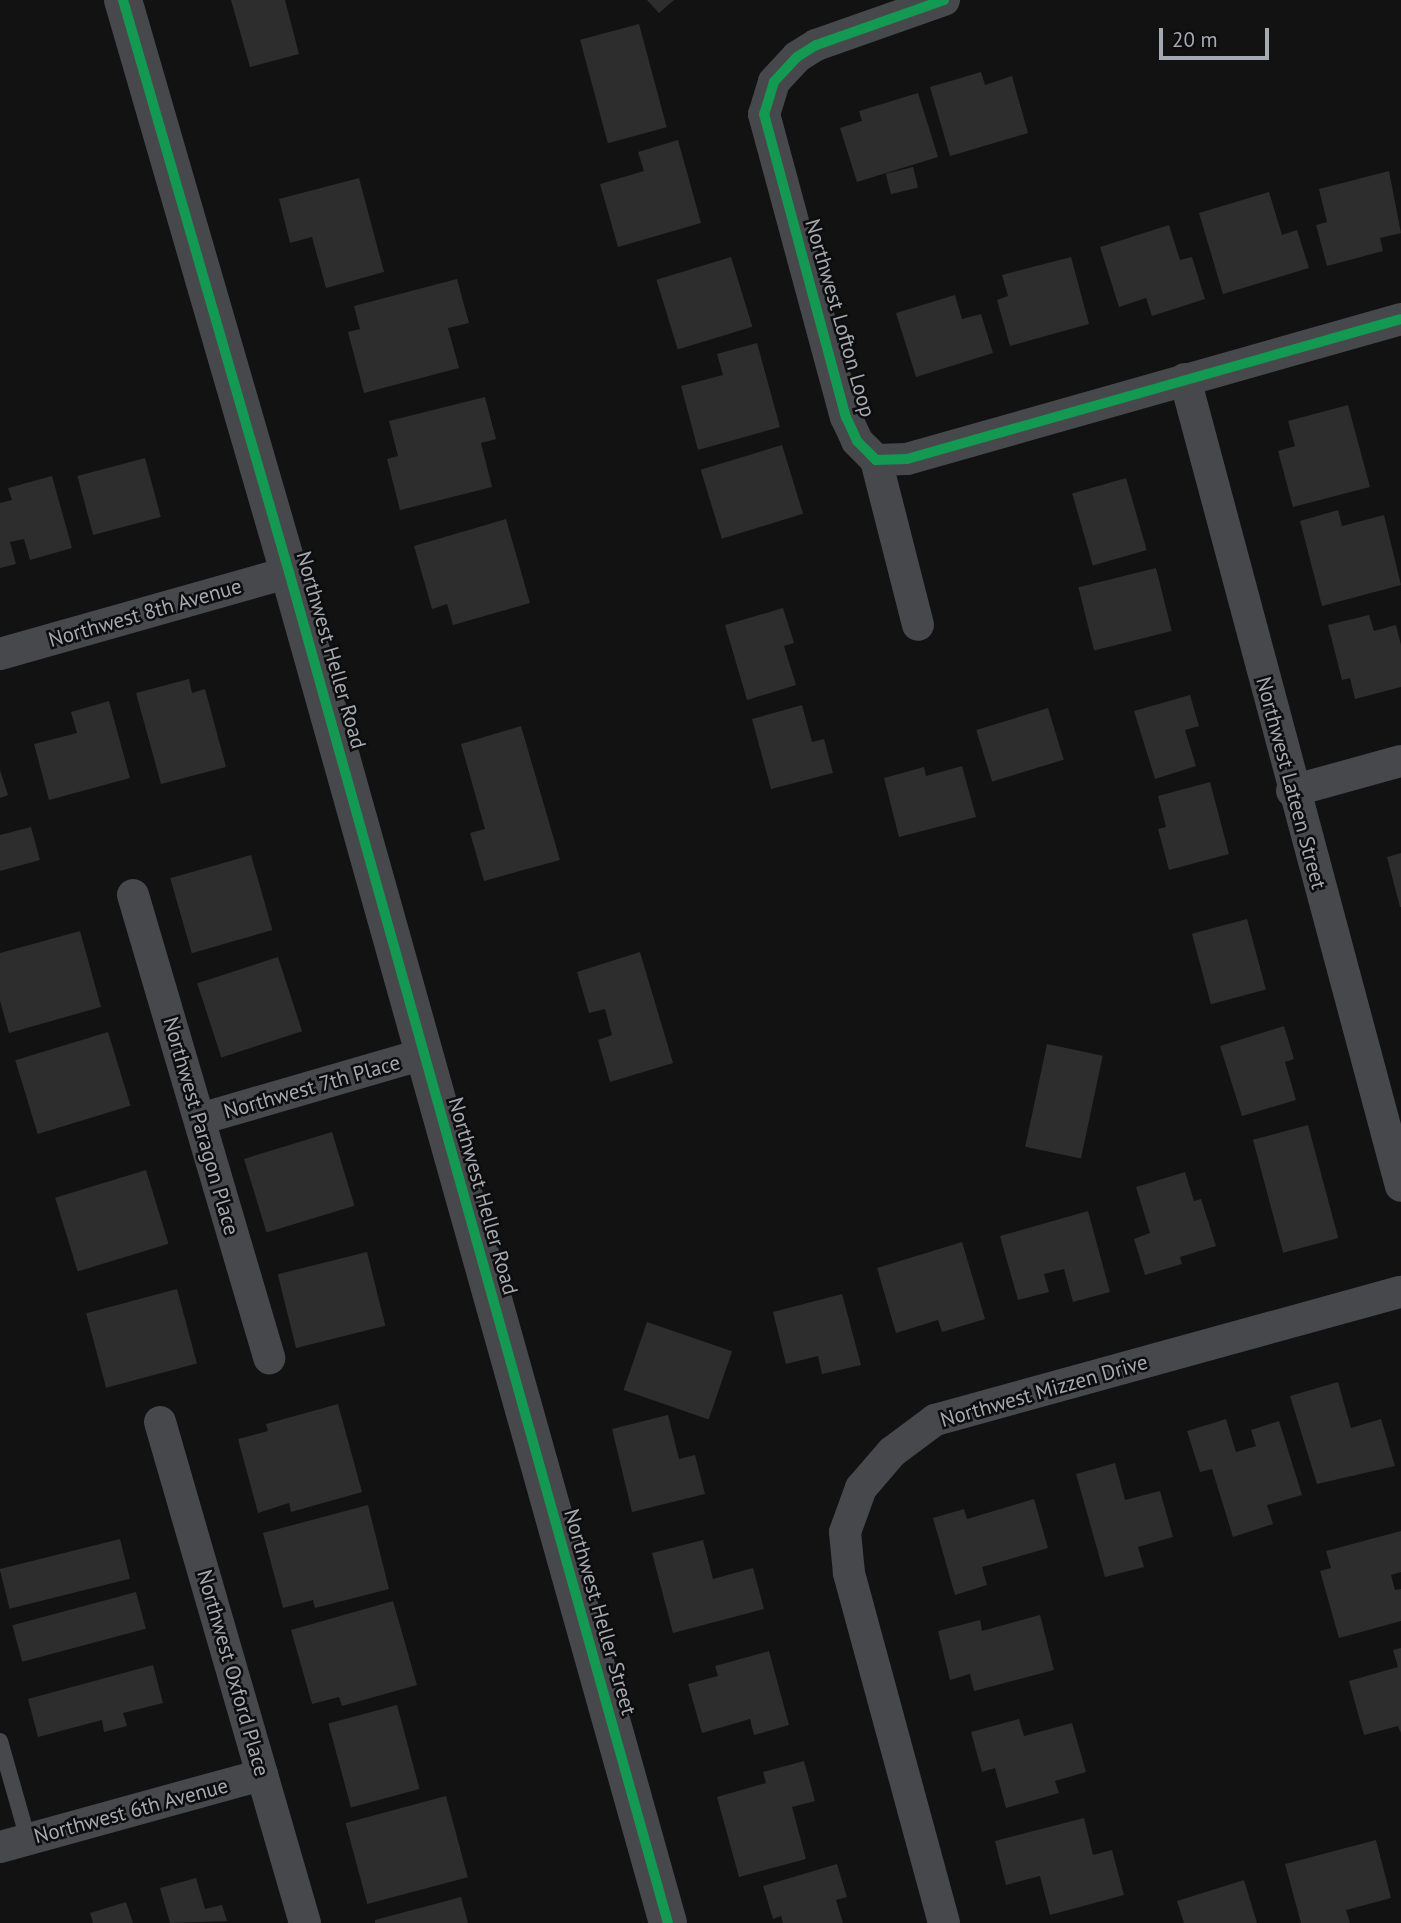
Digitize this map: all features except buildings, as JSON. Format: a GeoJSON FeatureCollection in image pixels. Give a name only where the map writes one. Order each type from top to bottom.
{"type":"FeatureCollection","features":[{"type":"Feature","properties":{"kind":"street","name":"Northwest Heller Road"},"geometry":{"type":"LineString","coordinates":[[123,0],[289,572],[495,1311]]}},
{"type":"Feature","properties":{"kind":"street","name":"Northwest Lofton Loop"},"geometry":{"type":"LineString","coordinates":[[876,460],[857,441],[846,417],[764,114],[774,82],[797,57],[816,46],[944,0]]}},
{"type":"Feature","properties":{"kind":"street"},"geometry":{"type":"LineString","coordinates":[[918,625],[876,460],[907,459],[1401,319]]}},
{"type":"Feature","properties":{"kind":"street","name":"Northwest Lateen Street"},"geometry":{"type":"LineString","coordinates":[[1185,379],[1292,792],[1401,1186]]}},
{"type":"Feature","properties":{"kind":"street","name":"Northwest 8th Avenue"},"geometry":{"type":"LineString","coordinates":[[0,654],[289,572]]}},
{"type":"Feature","properties":{"kind":"street"},"geometry":{"type":"LineString","coordinates":[[1292,792],[1401,761]]}},
{"type":"Feature","properties":{"kind":"street","name":"Northwest Paragon Place"},"geometry":{"type":"LineString","coordinates":[[133,895],[269,1358]]}},
{"type":"Feature","properties":{"kind":"street","name":"Northwest 7th Place"},"geometry":{"type":"LineString","coordinates":[[200,1119],[424,1054]]}},
{"type":"Feature","properties":{"kind":"street","name":"Northwest Mizzen Drive"},"geometry":{"type":"LineString","coordinates":[[944,1923],[849,1573],[845,1532],[861,1488],[892,1452],[935,1420],[1401,1292]]}},
{"type":"Feature","properties":{"kind":"street","name":"Northwest Heller Street"},"geometry":{"type":"LineString","coordinates":[[495,1311],[668,1923]]}},
{"type":"Feature","properties":{"kind":"street","name":"Northwest Oxford Place"},"geometry":{"type":"LineString","coordinates":[[160,1422],[305,1923]]}},
{"type":"Feature","properties":{"kind":"street","name":"Northwest 6th Avenue"},"geometry":{"type":"LineString","coordinates":[[14,1843],[262,1775]]}},
{"type":"Feature","properties":{"kind":"lane"},"geometry":{"type":"LineString","coordinates":[[0,1741],[14,1843]]}},
{"type":"Feature","properties":{"kind":"cycle path"},"geometry":{"type":"LineString","coordinates":[[123,0],[289,572],[668,1923]]}},
{"type":"Feature","properties":{"kind":"cycle path"},"geometry":{"type":"LineString","coordinates":[[944,0],[816,45],[797,57],[774,82],[764,114],[846,417],[857,441],[876,460],[907,459],[1401,319]]}}]}
